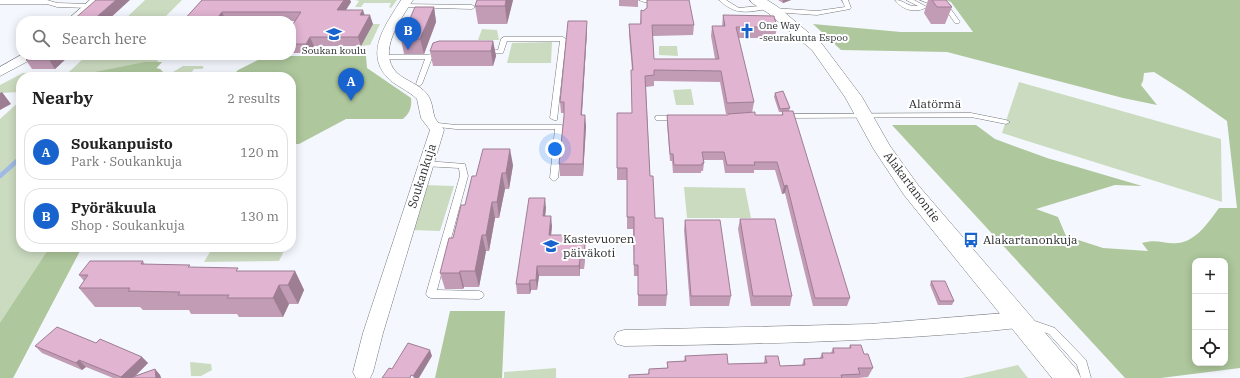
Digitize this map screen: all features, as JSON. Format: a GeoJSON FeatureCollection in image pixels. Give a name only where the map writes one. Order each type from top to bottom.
{"type":"FeatureCollection","features":[{"type":"Feature","properties":{"kind":"street"},"geometry":{"type":"LineString","coordinates":[[78,16],[93,3]]}},
{"type":"Feature","properties":{"kind":"street"},"geometry":{"type":"LineString","coordinates":[[394,55],[384,43],[405,3]]}},
{"type":"Feature","properties":{"kind":"street","name":"Alakartanontie"},"geometry":{"type":"LineString","coordinates":[[766,5],[817,47],[853,97],[882,148],[911,190],[1018,320],[1068,378]]}},
{"type":"Feature","properties":{"kind":"street","name":"Soukankuja"},"geometry":{"type":"LineString","coordinates":[[363,372],[373,333],[437,130],[429,120],[422,98],[407,84],[392,75],[383,62],[394,55]]}},
{"type":"Feature","properties":{"kind":"street"},"geometry":{"type":"LineString","coordinates":[[0,72],[21,60]]}},
{"type":"Feature","properties":{"kind":"street"},"geometry":{"type":"LineString","coordinates":[[624,338],[840,334],[1018,320]]}},
{"type":"Feature","properties":{"kind":"lane"},"geometry":{"type":"LineString","coordinates":[[722,0],[738,10],[748,10],[766,5],[826,12],[848,8],[845,0]]}},
{"type":"Feature","properties":{"kind":"lane"},"geometry":{"type":"LineString","coordinates":[[898,0],[902,6],[907,8],[924,7],[909,0]]}},
{"type":"Feature","properties":{"kind":"lane"},"geometry":{"type":"LineString","coordinates":[[923,0],[948,9],[957,22]]}},
{"type":"Feature","properties":{"kind":"lane"},"geometry":{"type":"LineString","coordinates":[[642,2],[663,1]]}},
{"type":"Feature","properties":{"kind":"lane"},"geometry":{"type":"LineString","coordinates":[[0,2],[47,2],[57,6],[93,3]]}},
{"type":"Feature","properties":{"kind":"lane"},"geometry":{"type":"LineString","coordinates":[[405,3],[472,7]]}},
{"type":"Feature","properties":{"kind":"lane"},"geometry":{"type":"LineString","coordinates":[[478,52],[501,52],[504,39],[563,39],[554,118]]}},
{"type":"Feature","properties":{"kind":"lane"},"geometry":{"type":"LineString","coordinates":[[394,55],[429,57],[442,52],[449,52]]}},
{"type":"Feature","properties":{"kind":"lane"},"geometry":{"type":"LineString","coordinates":[[419,84],[429,57]]}},
{"type":"Feature","properties":{"kind":"lane","name":"Alatörmä"},"geometry":{"type":"LineString","coordinates":[[773,116],[971,115],[1006,122]]}},
{"type":"Feature","properties":{"kind":"lane"},"geometry":{"type":"LineString","coordinates":[[659,118],[687,118]]}},
{"type":"Feature","properties":{"kind":"lane"},"geometry":{"type":"LineString","coordinates":[[432,124],[456,127],[559,127],[554,178]]}},
{"type":"Feature","properties":{"kind":"lane"},"geometry":{"type":"LineString","coordinates":[[426,164],[462,166],[464,176],[431,294],[479,295]]}},
{"type":"Feature","properties":{"kind":"lane"},"geometry":{"type":"LineString","coordinates":[[1018,320],[1052,331],[1082,363],[1086,378]]}},
{"type":"Feature","properties":{"kind":"green space"},"geometry":{"type":"Polygon","coordinates":[[[145,0],[182,0],[166,16],[128,16],[145,0]]]}},
{"type":"Feature","properties":{"kind":"green space"},"geometry":{"type":"Polygon","coordinates":[[[355,0],[397,0],[391,8],[389,7],[391,3],[364,3],[361,7],[355,7],[359,1],[355,0]]]}},
{"type":"Feature","properties":{"kind":"green space"},"geometry":{"type":"Polygon","coordinates":[[[946,0],[1240,0],[1240,368],[1161,378],[1125,378],[892,125],[976,125],[995,139],[1047,158],[1142,186],[1115,185],[1036,209],[1058,217],[1066,236],[1103,248],[1148,251],[1142,243],[1157,241],[1178,243],[1191,239],[1202,230],[1219,208],[1237,208],[1227,121],[1154,72],[1144,73],[1141,85],[1157,105],[1123,98],[947,52],[841,50],[813,24],[901,32],[973,32],[951,2],[946,0]]]}},
{"type":"Feature","properties":{"kind":"green space"},"geometry":{"type":"Polygon","coordinates":[[[373,24],[380,24],[370,45],[361,46],[373,24]]]}},
{"type":"Feature","properties":{"kind":"green space"},"geometry":{"type":"Polygon","coordinates":[[[482,29],[497,30],[499,40],[478,40],[482,29]]]}},
{"type":"Feature","properties":{"kind":"green space"},"geometry":{"type":"Polygon","coordinates":[[[552,42],[551,63],[507,63],[512,43],[552,42]]]}},
{"type":"Feature","properties":{"kind":"green space"},"geometry":{"type":"Polygon","coordinates":[[[659,46],[677,46],[678,56],[659,55],[659,46]]]}},
{"type":"Feature","properties":{"kind":"green space"},"geometry":{"type":"Polygon","coordinates":[[[296,56],[366,56],[367,68],[411,98],[410,110],[403,119],[346,119],[299,144],[296,144],[296,72],[236,72],[258,60],[296,60],[296,56]]]}},
{"type":"Feature","properties":{"kind":"green space"},"geometry":{"type":"Polygon","coordinates":[[[82,60],[157,60],[158,62],[162,62],[156,69],[160,69],[163,72],[69,72],[82,60]]]}},
{"type":"Feature","properties":{"kind":"green space"},"geometry":{"type":"Polygon","coordinates":[[[145,62],[162,62],[156,68],[163,72],[95,72],[145,62]]]}},
{"type":"Feature","properties":{"kind":"green space"},"geometry":{"type":"Polygon","coordinates":[[[183,66],[204,67],[202,69],[194,69],[192,72],[173,72],[183,66]]]}},
{"type":"Feature","properties":{"kind":"green space"},"geometry":{"type":"Polygon","coordinates":[[[16,77],[16,92],[0,93],[0,85],[16,77]]]}},
{"type":"Feature","properties":{"kind":"green space"},"geometry":{"type":"Polygon","coordinates":[[[1019,82],[1221,139],[1222,202],[1002,133],[1019,82]]]}},
{"type":"Feature","properties":{"kind":"green space"},"geometry":{"type":"Polygon","coordinates":[[[691,89],[694,105],[676,105],[673,90],[691,89]]]}},
{"type":"Feature","properties":{"kind":"green space"},"geometry":{"type":"Polygon","coordinates":[[[16,105],[16,252],[79,252],[13,378],[0,378],[0,119],[16,105]]]}},
{"type":"Feature","properties":{"kind":"green space"},"geometry":{"type":"Polygon","coordinates":[[[425,185],[454,186],[440,231],[411,230],[425,185]]]}},
{"type":"Feature","properties":{"kind":"green space"},"geometry":{"type":"Polygon","coordinates":[[[684,187],[745,188],[751,218],[687,218],[684,187]]]}},
{"type":"Feature","properties":{"kind":"green space"},"geometry":{"type":"Polygon","coordinates":[[[47,252],[79,252],[13,378],[0,378],[0,323],[47,252]]]}},
{"type":"Feature","properties":{"kind":"green space"},"geometry":{"type":"Polygon","coordinates":[[[210,252],[284,252],[279,261],[204,262],[210,252]]]}},
{"type":"Feature","properties":{"kind":"green space"},"geometry":{"type":"Polygon","coordinates":[[[450,311],[505,311],[502,378],[435,378],[450,311]]]}},
{"type":"Feature","properties":{"kind":"green space"},"geometry":{"type":"Polygon","coordinates":[[[190,362],[211,364],[212,370],[201,376],[191,376],[190,362]]]}},
{"type":"Feature","properties":{"kind":"green space"},"geometry":{"type":"Polygon","coordinates":[[[1018,365],[1028,378],[962,378],[1018,365]]]}},
{"type":"Feature","properties":{"kind":"green space"},"geometry":{"type":"Polygon","coordinates":[[[556,368],[556,378],[504,378],[504,372],[556,368]]]}},
{"type":"Feature","properties":{"kind":"building"},"geometry":{"type":"Polygon","coordinates":[[[96,0],[116,0],[98,16],[78,16],[96,0]]]}},
{"type":"Feature","properties":{"kind":"building"},"geometry":{"type":"Polygon","coordinates":[[[202,0],[344,0],[337,10],[363,10],[360,15],[370,15],[358,37],[310,37],[306,44],[296,44],[296,20],[301,12],[222,12],[219,16],[188,16],[202,0]]]}},
{"type":"Feature","properties":{"kind":"building"},"geometry":{"type":"Polygon","coordinates":[[[477,0],[506,0],[505,6],[475,6],[477,0]]]}},
{"type":"Feature","properties":{"kind":"building"},"geometry":{"type":"Polygon","coordinates":[[[647,0],[689,0],[694,25],[652,25],[654,59],[719,59],[712,26],[725,26],[723,15],[774,16],[777,27],[736,27],[754,102],[727,103],[721,71],[654,70],[654,75],[645,76],[650,176],[653,176],[655,218],[663,218],[667,295],[638,295],[638,265],[634,265],[634,217],[627,217],[627,168],[617,168],[617,113],[632,113],[631,70],[633,70],[629,24],[641,24],[641,10],[643,11],[647,8],[647,0]]]}},
{"type":"Feature","properties":{"kind":"building"},"geometry":{"type":"Polygon","coordinates":[[[932,0],[946,0],[952,7],[937,7],[932,0]]]}},
{"type":"Feature","properties":{"kind":"building"},"geometry":{"type":"Polygon","coordinates":[[[415,7],[434,7],[420,39],[401,39],[415,7]]]}},
{"type":"Feature","properties":{"kind":"building"},"geometry":{"type":"Polygon","coordinates":[[[568,21],[587,21],[581,115],[585,115],[583,164],[559,164],[564,116],[564,102],[560,102],[568,21]]]}},
{"type":"Feature","properties":{"kind":"building"},"geometry":{"type":"Polygon","coordinates":[[[439,41],[493,41],[491,51],[430,51],[433,43],[439,41]]]}},
{"type":"Feature","properties":{"kind":"building"},"geometry":{"type":"Polygon","coordinates":[[[783,91],[790,108],[780,109],[775,93],[783,91]]]}},
{"type":"Feature","properties":{"kind":"building"},"geometry":{"type":"Polygon","coordinates":[[[782,111],[793,111],[850,298],[815,298],[787,185],[784,186],[777,162],[754,162],[755,165],[727,165],[724,152],[702,152],[704,163],[702,163],[702,165],[674,165],[673,154],[670,154],[667,115],[728,115],[755,112],[755,115],[783,115],[782,111]]]}},
{"type":"Feature","properties":{"kind":"building"},"geometry":{"type":"Polygon","coordinates":[[[483,149],[510,149],[506,173],[502,173],[497,202],[492,202],[486,235],[482,235],[475,271],[440,273],[449,238],[453,238],[461,205],[465,205],[472,176],[476,176],[483,149]]]}},
{"type":"Feature","properties":{"kind":"building"},"geometry":{"type":"Polygon","coordinates":[[[529,198],[545,198],[543,216],[551,216],[549,235],[564,235],[563,243],[585,244],[584,259],[580,259],[579,266],[537,266],[536,280],[530,280],[529,284],[516,284],[529,198]]]}},
{"type":"Feature","properties":{"kind":"building"},"geometry":{"type":"Polygon","coordinates":[[[740,219],[775,219],[792,296],[753,296],[740,219]]]}},
{"type":"Feature","properties":{"kind":"building"},"geometry":{"type":"Polygon","coordinates":[[[685,220],[720,220],[731,296],[691,296],[685,220]]]}},
{"type":"Feature","properties":{"kind":"building"},"geometry":{"type":"Polygon","coordinates":[[[90,261],[143,261],[141,264],[238,268],[236,271],[295,271],[288,285],[279,285],[273,298],[227,298],[229,295],[178,295],[180,292],[128,291],[130,288],[79,288],[88,275],[79,275],[90,261]]]}},
{"type":"Feature","properties":{"kind":"building"},"geometry":{"type":"Polygon","coordinates":[[[931,281],[945,281],[954,301],[940,301],[931,281]]]}},
{"type":"Feature","properties":{"kind":"building"},"geometry":{"type":"Polygon","coordinates":[[[57,327],[96,343],[100,339],[142,357],[121,377],[79,360],[76,363],[35,346],[57,327]]]}},
{"type":"Feature","properties":{"kind":"building"},"geometry":{"type":"Polygon","coordinates":[[[408,343],[430,350],[413,376],[411,375],[410,378],[382,378],[389,368],[392,369],[408,343]]]}},
{"type":"Feature","properties":{"kind":"building"},"geometry":{"type":"Polygon","coordinates":[[[850,345],[861,345],[864,354],[868,354],[873,368],[858,368],[860,374],[841,375],[842,378],[629,378],[629,375],[649,374],[649,369],[668,368],[667,362],[686,361],[685,356],[727,354],[728,364],[767,363],[765,356],[778,356],[780,366],[805,365],[804,359],[823,358],[822,353],[834,353],[833,348],[851,348],[850,345]]]}},
{"type":"Feature","properties":{"kind":"building"},"geometry":{"type":"Polygon","coordinates":[[[155,369],[156,378],[130,378],[155,369]]]}},
{"type":"Feature","properties":{"kind":"waterway"},"geometry":{"type":"LineString","coordinates":[[0,176],[16,162]]}},
{"type":"Feature","properties":{"kind":"place","name":"One Way -seurakunta Espoo"},"geometry":{"type":"Point","coordinates":[747,31]}},
{"type":"Feature","properties":{"kind":"place","name":"Soukan koulu"},"geometry":{"type":"Point","coordinates":[334,34]}},
{"type":"Feature","properties":{"kind":"place","name":"Pyöräkuula"},"geometry":{"type":"Point","coordinates":[408,50]}},
{"type":"Feature","properties":{"kind":"place","name":"Soukanpuisto"},"geometry":{"type":"Point","coordinates":[351,101]}},
{"type":"Feature","properties":{"kind":"place","name":"Alakartanonkuja"},"geometry":{"type":"Point","coordinates":[971,240]}},
{"type":"Feature","properties":{"kind":"place","name":"Kastevuoren päiväkoti"},"geometry":{"type":"Point","coordinates":[551,246]}}]}
